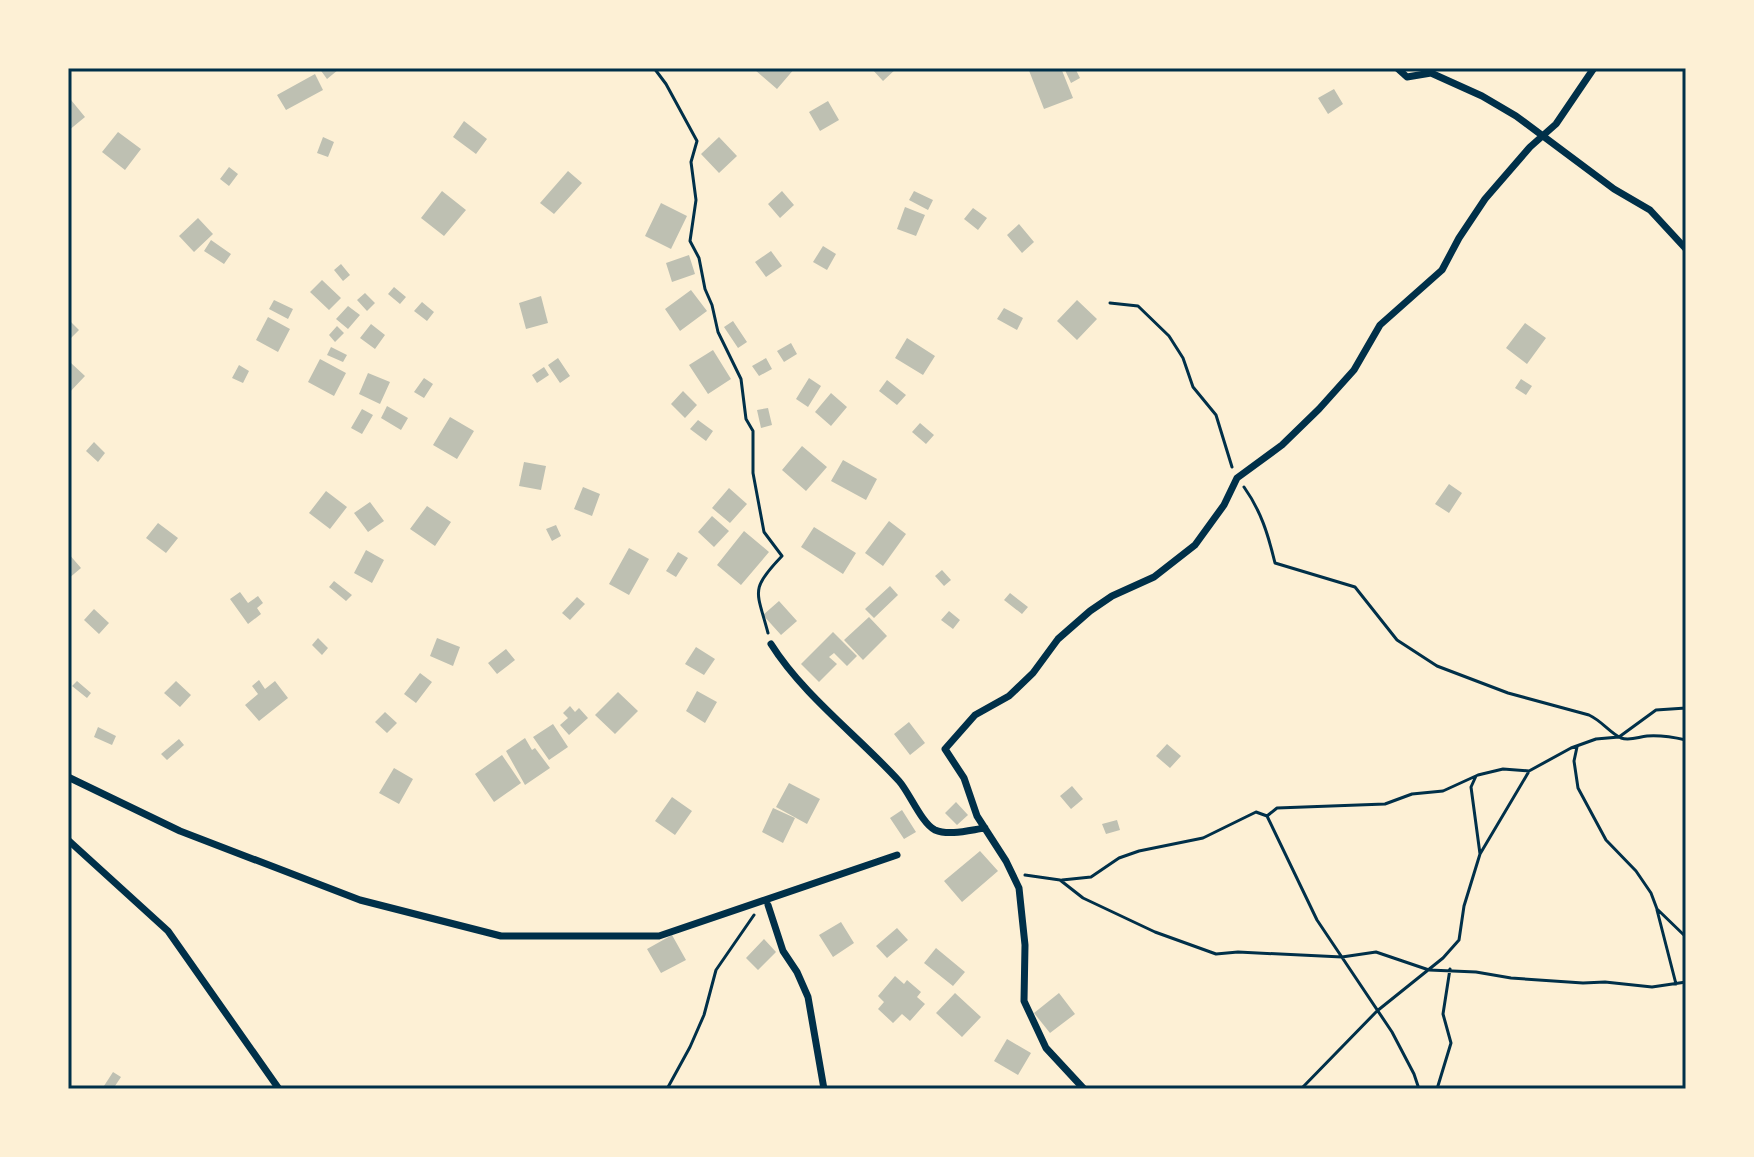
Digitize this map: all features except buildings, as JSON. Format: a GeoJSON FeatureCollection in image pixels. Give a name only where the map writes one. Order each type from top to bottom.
{"type":"FeatureCollection","features":[{"type":"Feature","properties":{"kind":"street"},"geometry":{"type":"LineString","coordinates":[[1397,68],[1407,77],[1431,73],[1482,96],[1516,116],[1614,189],[1650,210],[1686,249]]}},
{"type":"Feature","properties":{"kind":"street"},"geometry":{"type":"LineString","coordinates":[[1084,1089],[1046,1048],[1024,1001],[1025,945],[1019,888],[977,816],[964,778],[945,749],[975,715],[1009,696],[1033,673],[1058,639],[1090,611],[1112,596],[1154,577],[1195,545],[1224,505],[1237,478],[1282,445],[1354,370],[1380,325],[1442,270],[1485,199],[1556,124],[1594,68]]}},
{"type":"Feature","properties":{"kind":"street"},"geometry":{"type":"LineString","coordinates":[[771,644],[786,669],[904,786],[927,825],[936,831],[949,832],[985,828]]}},
{"type":"Feature","properties":{"kind":"street"},"geometry":{"type":"LineString","coordinates":[[68,777],[180,831],[360,900],[501,936],[659,936],[768,903],[897,855]]}},
{"type":"Feature","properties":{"kind":"street"},"geometry":{"type":"LineString","coordinates":[[68,840],[168,931],[279,1089]]}},
{"type":"Feature","properties":{"kind":"street"},"geometry":{"type":"LineString","coordinates":[[768,903],[783,951],[808,997],[824,1089]]}},
{"type":"Feature","properties":{"kind":"path"},"geometry":{"type":"LineString","coordinates":[[654,68],[697,141],[691,162],[696,200],[690,241],[699,258],[718,332],[741,379],[746,419],[753,431],[753,473],[764,532],[782,556],[761,577],[757,604],[771,644]]}},
{"type":"Feature","properties":{"kind":"path"},"geometry":{"type":"LineString","coordinates":[[1110,303],[1138,306],[1169,336],[1183,358],[1193,387],[1216,415],[1237,478],[1258,508],[1268,532],[1275,563],[1355,587],[1397,640],[1437,666],[1508,693],[1589,715],[1601,720],[1619,737]]}},
{"type":"Feature","properties":{"kind":"path"},"geometry":{"type":"LineString","coordinates":[[1619,737],[1656,710],[1686,708]]}},
{"type":"Feature","properties":{"kind":"path"},"geometry":{"type":"LineString","coordinates":[[1267,816],[1274,809],[1391,803],[1412,794],[1443,791],[1476,776],[1503,769],[1529,771],[1596,739],[1619,737],[1632,740],[1645,736],[1669,736],[1686,740]]}},
{"type":"Feature","properties":{"kind":"path"},"geometry":{"type":"LineString","coordinates":[[1577,746],[1574,761],[1578,788],[1606,840],[1636,871],[1651,893],[1676,984]]}},
{"type":"Feature","properties":{"kind":"path"},"geometry":{"type":"LineString","coordinates":[[1301,1089],[1377,1011],[1429,970],[1459,940],[1464,906],[1480,854],[1529,771]]}},
{"type":"Feature","properties":{"kind":"path"},"geometry":{"type":"LineString","coordinates":[[1476,776],[1471,787],[1480,854]]}},
{"type":"Feature","properties":{"kind":"path"},"geometry":{"type":"LineString","coordinates":[[1012,873],[1060,880],[1091,877],[1119,858],[1139,851],[1203,838],[1256,812],[1267,816],[1317,920],[1377,1011],[1414,1074],[1419,1089]]}},
{"type":"Feature","properties":{"kind":"path"},"geometry":{"type":"LineString","coordinates":[[1060,880],[1083,898],[1155,932],[1216,954],[1238,952],[1342,957],[1376,952],[1429,970],[1450,969],[1511,978],[1652,987],[1686,982]]}},
{"type":"Feature","properties":{"kind":"path"},"geometry":{"type":"LineString","coordinates":[[667,1089],[704,1015],[716,970],[740,933],[768,903]]}},
{"type":"Feature","properties":{"kind":"path"},"geometry":{"type":"LineString","coordinates":[[1657,909],[1686,937]]}},
{"type":"Feature","properties":{"kind":"path"},"geometry":{"type":"LineString","coordinates":[[1437,1089],[1451,1043],[1443,1014],[1450,969]]}}]}
